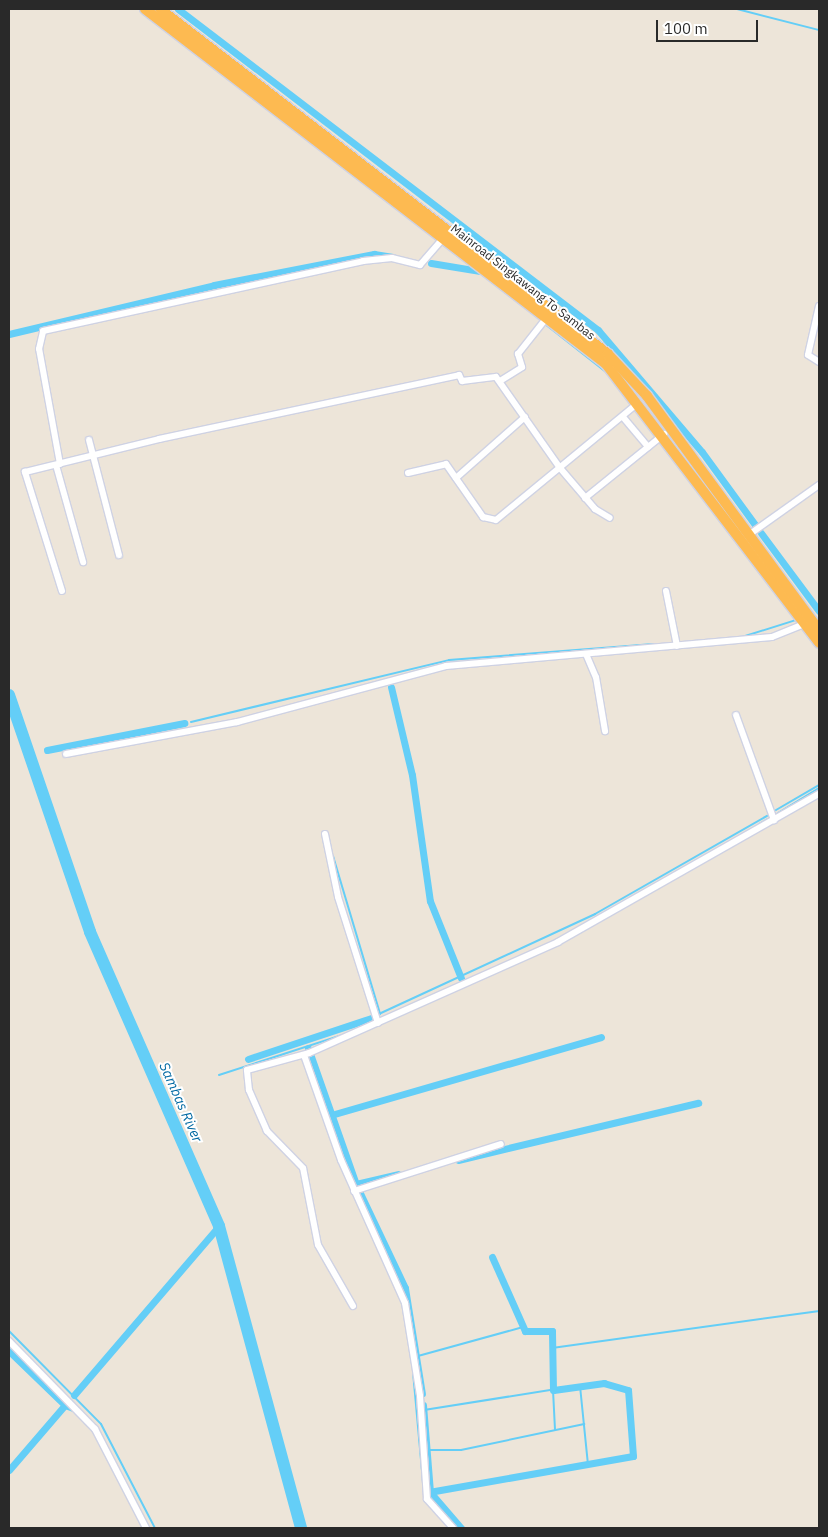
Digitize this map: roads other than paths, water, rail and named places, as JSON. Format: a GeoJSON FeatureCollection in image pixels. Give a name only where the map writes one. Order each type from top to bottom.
{"type":"FeatureCollection","features":[{"type":"Feature","properties":{"kind":"highway","name":"Mainroad Singkawang To Sambas"},"geometry":{"type":"LineString","coordinates":[[145,9],[444,237],[474,255],[606,364],[723,506],[750,534],[819,630]]}},
{"type":"Feature","properties":{"kind":"highway","name":"Mainroad Singkawang To Sambas"},"geometry":{"type":"LineString","coordinates":[[160,9],[474,255],[617,362],[723,506],[819,643]]}},
{"type":"Feature","properties":{"kind":"street"},"geometry":{"type":"LineString","coordinates":[[83,562],[58,464],[39,349],[43,331],[344,265],[392,258],[420,265],[444,237]]}},
{"type":"Feature","properties":{"kind":"street"},"geometry":{"type":"LineString","coordinates":[[819,306],[808,355],[819,362]]}},
{"type":"Feature","properties":{"kind":"street"},"geometry":{"type":"LineString","coordinates":[[500,381],[522,367],[518,354],[548,316]]}},
{"type":"Feature","properties":{"kind":"street"},"geometry":{"type":"LineString","coordinates":[[62,591],[26,472],[93,455],[459,375],[462,381],[489,374],[500,381],[560,468],[585,498],[610,518]]}},
{"type":"Feature","properties":{"kind":"street"},"geometry":{"type":"LineString","coordinates":[[408,473],[444,463],[483,517],[492,521],[623,418],[639,402]]}},
{"type":"Feature","properties":{"kind":"street"},"geometry":{"type":"LineString","coordinates":[[456,478],[525,417]]}},
{"type":"Feature","properties":{"kind":"street"},"geometry":{"type":"LineString","coordinates":[[623,418],[648,447]]}},
{"type":"Feature","properties":{"kind":"street"},"geometry":{"type":"LineString","coordinates":[[585,498],[664,434]]}},
{"type":"Feature","properties":{"kind":"street"},"geometry":{"type":"LineString","coordinates":[[89,440],[118,555]]}},
{"type":"Feature","properties":{"kind":"street"},"geometry":{"type":"LineString","coordinates":[[750,534],[819,485]]}},
{"type":"Feature","properties":{"kind":"street"},"geometry":{"type":"LineString","coordinates":[[666,591],[677,646]]}},
{"type":"Feature","properties":{"kind":"street"},"geometry":{"type":"LineString","coordinates":[[66,754],[237,722],[446,666],[772,637],[804,624]]}},
{"type":"Feature","properties":{"kind":"street"},"geometry":{"type":"LineString","coordinates":[[586,654],[596,677],[606,731]]}},
{"type":"Feature","properties":{"kind":"street"},"geometry":{"type":"LineString","coordinates":[[736,715],[774,820]]}},
{"type":"Feature","properties":{"kind":"street"},"geometry":{"type":"LineString","coordinates":[[353,1306],[318,1246],[303,1168],[267,1131],[246,1076],[248,1069],[304,1055],[558,942],[819,794]]}},
{"type":"Feature","properties":{"kind":"street"},"geometry":{"type":"LineString","coordinates":[[325,834],[338,896],[378,1022]]}},
{"type":"Feature","properties":{"kind":"street"},"geometry":{"type":"LineString","coordinates":[[304,1055],[354,1191],[405,1303],[419,1388],[427,1499],[453,1528]]}},
{"type":"Feature","properties":{"kind":"street"},"geometry":{"type":"LineString","coordinates":[[354,1191],[502,1144]]}},
{"type":"Feature","properties":{"kind":"street"},"geometry":{"type":"LineString","coordinates":[[9,1341],[95,1429],[146,1528]]}},
{"type":"Feature","properties":{"kind":"waterway"},"geometry":{"type":"LineString","coordinates":[[178,9],[598,330],[702,452],[756,526]]}},
{"type":"Feature","properties":{"kind":"waterway"},"geometry":{"type":"LineString","coordinates":[[737,9],[819,30]]}},
{"type":"Feature","properties":{"kind":"waterway"},"geometry":{"type":"LineString","coordinates":[[9,334],[214,285],[374,254],[393,257]]}},
{"type":"Feature","properties":{"kind":"waterway"},"geometry":{"type":"LineString","coordinates":[[431,263],[480,271]]}},
{"type":"Feature","properties":{"kind":"waterway"},"geometry":{"type":"LineString","coordinates":[[545,324],[606,372]]}},
{"type":"Feature","properties":{"kind":"waterway"},"geometry":{"type":"LineString","coordinates":[[761,533],[819,611]]}},
{"type":"Feature","properties":{"kind":"waterway"},"geometry":{"type":"LineString","coordinates":[[742,637],[796,620]]}},
{"type":"Feature","properties":{"kind":"waterway"},"geometry":{"type":"LineString","coordinates":[[191,722],[449,660],[653,644]]}},
{"type":"Feature","properties":{"kind":"waterway"},"geometry":{"type":"LineString","coordinates":[[391,687],[412,775],[430,901],[461,978]]}},
{"type":"Feature","properties":{"kind":"waterway","name":"Sambas River"},"geometry":{"type":"LineString","coordinates":[[9,695],[90,932],[219,1226],[301,1528]]}},
{"type":"Feature","properties":{"kind":"waterway"},"geometry":{"type":"LineString","coordinates":[[47,750],[184,723]]}},
{"type":"Feature","properties":{"kind":"waterway"},"geometry":{"type":"LineString","coordinates":[[776,810],[819,785]]}},
{"type":"Feature","properties":{"kind":"waterway"},"geometry":{"type":"LineString","coordinates":[[778,813],[819,788]]}},
{"type":"Feature","properties":{"kind":"waterway"},"geometry":{"type":"LineString","coordinates":[[381,1013],[595,914],[767,816]]}},
{"type":"Feature","properties":{"kind":"waterway"},"geometry":{"type":"LineString","coordinates":[[759,824],[768,819]]}},
{"type":"Feature","properties":{"kind":"waterway"},"geometry":{"type":"LineString","coordinates":[[333,856],[380,1014]]}},
{"type":"Feature","properties":{"kind":"waterway"},"geometry":{"type":"LineString","coordinates":[[248,1059],[371,1018]]}},
{"type":"Feature","properties":{"kind":"waterway"},"geometry":{"type":"LineString","coordinates":[[219,1075],[345,1034]]}},
{"type":"Feature","properties":{"kind":"waterway"},"geometry":{"type":"LineString","coordinates":[[331,1115],[601,1037]]}},
{"type":"Feature","properties":{"kind":"waterway"},"geometry":{"type":"LineString","coordinates":[[308,1048],[356,1184],[398,1174]]}},
{"type":"Feature","properties":{"kind":"waterway"},"geometry":{"type":"LineString","coordinates":[[458,1160],[698,1103]]}},
{"type":"Feature","properties":{"kind":"waterway"},"geometry":{"type":"LineString","coordinates":[[359,1191],[405,1288],[422,1394]]}},
{"type":"Feature","properties":{"kind":"waterway"},"geometry":{"type":"LineString","coordinates":[[74,1395],[219,1226]]}},
{"type":"Feature","properties":{"kind":"waterway"},"geometry":{"type":"LineString","coordinates":[[429,1492],[633,1456],[628,1390],[604,1383],[553,1390],[552,1331],[525,1331],[492,1257]]}},
{"type":"Feature","properties":{"kind":"waterway"},"geometry":{"type":"LineString","coordinates":[[552,1348],[819,1311]]}},
{"type":"Feature","properties":{"kind":"waterway"},"geometry":{"type":"LineString","coordinates":[[418,1356],[523,1327]]}},
{"type":"Feature","properties":{"kind":"waterway"},"geometry":{"type":"LineString","coordinates":[[9,1331],[101,1424],[155,1528]]}},
{"type":"Feature","properties":{"kind":"waterway"},"geometry":{"type":"LineString","coordinates":[[9,1351],[65,1405],[76,1409]]}},
{"type":"Feature","properties":{"kind":"waterway"},"geometry":{"type":"LineString","coordinates":[[413,1372],[424,1494]]}},
{"type":"Feature","properties":{"kind":"waterway"},"geometry":{"type":"LineString","coordinates":[[580,1386],[588,1465]]}},
{"type":"Feature","properties":{"kind":"waterway"},"geometry":{"type":"LineString","coordinates":[[424,1410],[556,1389]]}},
{"type":"Feature","properties":{"kind":"waterway"},"geometry":{"type":"LineString","coordinates":[[553,1390],[555,1430]]}},
{"type":"Feature","properties":{"kind":"waterway"},"geometry":{"type":"LineString","coordinates":[[9,1470],[65,1405]]}},
{"type":"Feature","properties":{"kind":"waterway"},"geometry":{"type":"LineString","coordinates":[[423,1405],[430,1492],[461,1528]]}},
{"type":"Feature","properties":{"kind":"waterway"},"geometry":{"type":"LineString","coordinates":[[427,1450],[461,1450],[584,1424]]}}]}
